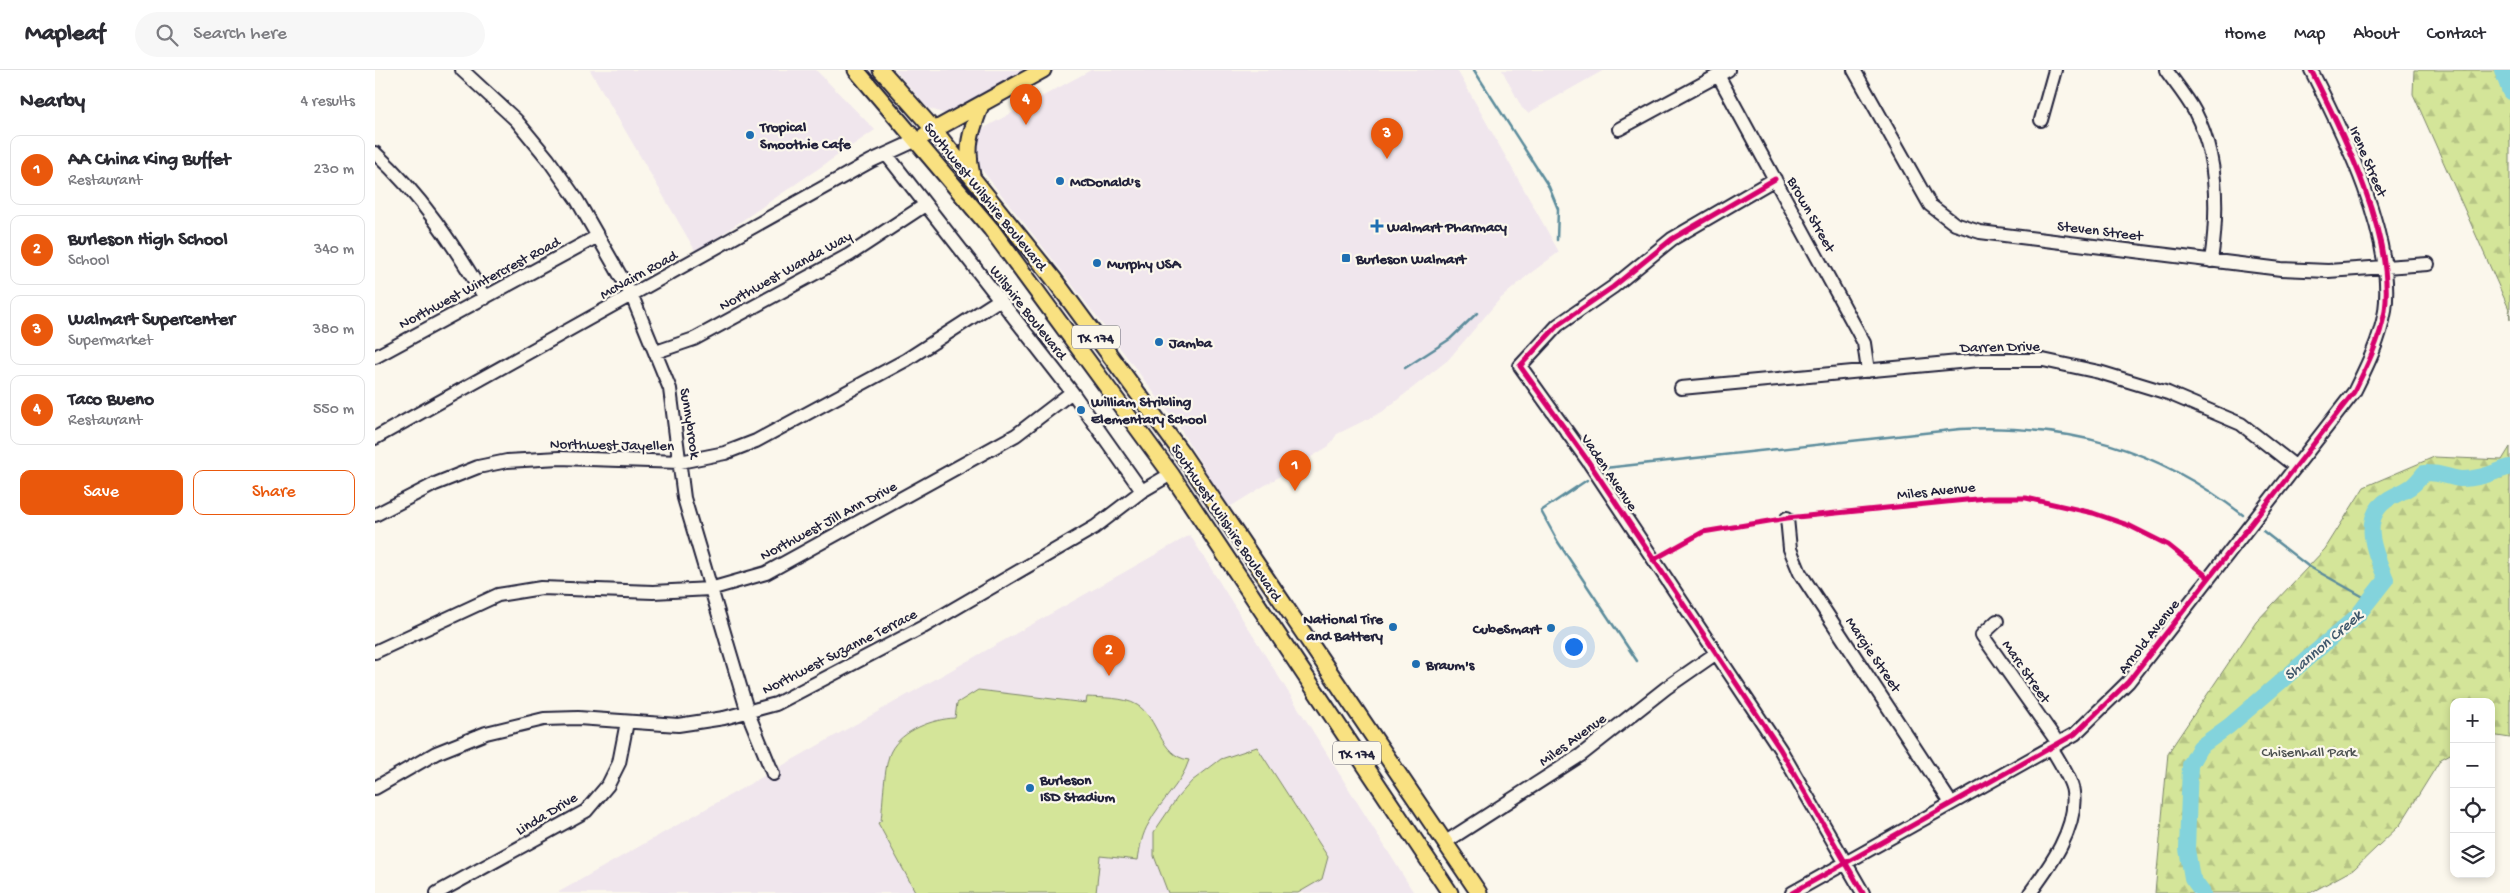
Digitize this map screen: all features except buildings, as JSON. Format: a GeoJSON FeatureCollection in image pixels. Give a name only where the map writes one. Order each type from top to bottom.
{"type":"FeatureCollection","features":[{"type":"Feature","properties":{"kind":"main road","name":"Southwest Wilshire Boulevard"},"geometry":{"type":"LineString","coordinates":[[856,70],[991,229],[1171,474],[1451,893]]}},
{"type":"Feature","properties":{"kind":"main road","name":"Southwest Wilshire Boulevard"},"geometry":{"type":"LineString","coordinates":[[881,70],[934,130],[1053,278],[1169,437],[1479,893]]}},
{"type":"Feature","properties":{"kind":"main road"},"geometry":{"type":"LineString","coordinates":[[917,140],[1043,70]]}},
{"type":"Feature","properties":{"kind":"main road"},"geometry":{"type":"LineString","coordinates":[[973,179],[968,161],[968,139],[981,105]]}},
{"type":"Feature","properties":{"kind":"main road"},"geometry":{"type":"LineString","coordinates":[[1104,383],[1123,391],[1155,435],[1162,439],[1169,437]]}},
{"type":"Feature","properties":{"kind":"main road"},"geometry":{"type":"LineString","coordinates":[[1264,612],[1281,600]]}},
{"type":"Feature","properties":{"kind":"street","name":"Sunnybrook"},"geometry":{"type":"LineString","coordinates":[[462,70],[516,120],[548,158],[598,236],[632,296],[670,389],[684,498],[748,714],[773,774]]}},
{"type":"Feature","properties":{"kind":"street","name":"Steven Street"},"geometry":{"type":"LineString","coordinates":[[1854,70],[1930,205],[1955,224],[1980,232],[2328,272],[2428,264]]}},
{"type":"Feature","properties":{"kind":"street"},"geometry":{"type":"LineString","coordinates":[[2041,120],[2055,70]]}},
{"type":"Feature","properties":{"kind":"street"},"geometry":{"type":"LineString","coordinates":[[2166,70],[2195,112],[2208,153],[2216,221],[2211,260]]}},
{"type":"Feature","properties":{"kind":"street","name":"Irene Street"},"geometry":{"type":"LineString","coordinates":[[2311,70],[2367,196],[2376,224],[2385,268]]}},
{"type":"Feature","properties":{"kind":"street"},"geometry":{"type":"LineString","coordinates":[[1619,129],[1723,73]]}},
{"type":"Feature","properties":{"kind":"street","name":"Brown Street"},"geometry":{"type":"LineString","coordinates":[[1723,73],[1775,179],[1864,343],[1867,371]]}},
{"type":"Feature","properties":{"kind":"street","name":"McNairn Road"},"geometry":{"type":"LineString","coordinates":[[375,438],[632,296],[863,165],[917,140]]}},
{"type":"Feature","properties":{"kind":"street"},"geometry":{"type":"LineString","coordinates":[[375,153],[390,166],[427,209],[462,259],[485,298]]}},
{"type":"Feature","properties":{"kind":"street","name":"Wilshire Boulevard"},"geometry":{"type":"LineString","coordinates":[[887,155],[1072,392],[1142,491]]}},
{"type":"Feature","properties":{"kind":"street","name":"Vaden Avenue"},"geometry":{"type":"LineString","coordinates":[[1775,179],[1672,239],[1613,287],[1558,325],[1520,366],[1588,461],[1780,749],[1847,862],[1863,893]]}},
{"type":"Feature","properties":{"kind":"street","name":"Northwest Wanda Way"},"geometry":{"type":"LineString","coordinates":[[656,352],[694,339],[849,255],[925,205]]}},
{"type":"Feature","properties":{"kind":"street","name":"Northwest Wintercrest Road"},"geometry":{"type":"LineString","coordinates":[[375,357],[598,236]]}},
{"type":"Feature","properties":{"kind":"street","name":"Arnold Avenue"},"geometry":{"type":"LineString","coordinates":[[1792,893],[2075,734],[2128,682],[2354,392],[2371,358],[2385,311],[2385,268]]}},
{"type":"Feature","properties":{"kind":"street","name":"Northwest Jayellen"},"geometry":{"type":"LineString","coordinates":[[375,515],[435,484],[478,467],[507,461],[559,458],[680,462],[725,453],[756,441],[906,360],[999,300]]}},
{"type":"Feature","properties":{"kind":"street","name":"Darren Drive"},"geometry":{"type":"LineString","coordinates":[[1681,388],[1980,360],[2043,360],[2099,372],[2168,393],[2241,424],[2296,467]]}},
{"type":"Feature","properties":{"kind":"street","name":"Northwest Jill Ann Drive"},"geometry":{"type":"LineString","coordinates":[[375,652],[499,594],[541,588],[653,592],[710,589],[766,573],[1016,435],[1072,392]]}},
{"type":"Feature","properties":{"kind":"street","name":"Northwest Suzanne Terrace"},"geometry":{"type":"LineString","coordinates":[[375,788],[436,753],[509,727],[544,719],[578,718],[678,724],[748,714],[776,704],[923,626],[1095,527],[1142,491],[1171,474]]}},
{"type":"Feature","properties":{"kind":"street","name":"Margie Street"},"geometry":{"type":"LineString","coordinates":[[1787,518],[1790,549],[1800,572],[1951,803]]}},
{"type":"Feature","properties":{"kind":"street","name":"Marc Street"},"geometry":{"type":"LineString","coordinates":[[1997,621],[1982,635],[2055,745]]}},
{"type":"Feature","properties":{"kind":"street","name":"Miles Avenue"},"geometry":{"type":"LineString","coordinates":[[1444,843],[1581,755],[1665,688],[1715,654]]}},
{"type":"Feature","properties":{"kind":"street","name":"Linda Drive"},"geometry":{"type":"LineString","coordinates":[[437,893],[586,810],[608,785],[619,763],[627,722]]}},
{"type":"Feature","properties":{"kind":"street"},"geometry":{"type":"LineString","coordinates":[[2030,893],[2049,866],[2066,831],[2073,810],[2073,790],[2055,745]]}},
{"type":"Feature","properties":{"kind":"shaded area"},"geometry":{"type":"Polygon","coordinates":[[[590,70],[816,70],[875,130],[696,252],[590,70]]]}},
{"type":"Feature","properties":{"kind":"shaded area"},"geometry":{"type":"Polygon","coordinates":[[[895,70],[1023,70],[968,104],[945,114],[928,108],[895,70]]]}},
{"type":"Feature","properties":{"kind":"shaded area"},"geometry":{"type":"Polygon","coordinates":[[[1091,70],[1457,70],[1559,252],[1499,300],[1448,360],[1382,412],[1337,434],[1329,446],[1228,508],[1176,422],[1061,270],[974,160],[975,137],[984,128],[1091,70]]]}},
{"type":"Feature","properties":{"kind":"shaded area"},"geometry":{"type":"Polygon","coordinates":[[[1502,70],[1604,70],[1528,113],[1522,108],[1502,70]]]}},
{"type":"Feature","properties":{"kind":"shaded area"},"geometry":{"type":"Polygon","coordinates":[[[1190,535],[1414,893],[557,893],[1190,535]]]}},
{"type":"Feature","properties":{"kind":"green space"},"geometry":{"type":"Polygon","coordinates":[[[2414,70],[2510,70],[2510,320],[2509,309],[2413,94],[2414,70]]]}},
{"type":"Feature","properties":{"kind":"green space","name":"Chisenhall Park"},"geometry":{"type":"Polygon","coordinates":[[[2510,447],[2510,738],[2495,736],[2495,698],[2450,698],[2450,754],[2441,759],[2400,825],[2354,869],[2310,893],[2155,893],[2168,753],[2256,622],[2325,549],[2364,487],[2434,457],[2502,460],[2510,447]]]}},
{"type":"Feature","properties":{"kind":"green space","name":"Burleson ISD Stadium"},"geometry":{"type":"Polygon","coordinates":[[[978,690],[1086,703],[1087,697],[1112,698],[1132,702],[1144,711],[1171,752],[1189,760],[1176,785],[1147,827],[1138,860],[1100,856],[1096,893],[916,893],[878,823],[881,821],[885,774],[889,757],[896,744],[910,732],[928,723],[955,718],[957,703],[978,690]]]}},
{"type":"Feature","properties":{"kind":"green space"},"geometry":{"type":"Polygon","coordinates":[[[1257,747],[1328,857],[1322,879],[1298,893],[1168,893],[1154,856],[1154,832],[1177,798],[1192,781],[1221,759],[1257,747]]]}},
{"type":"Feature","properties":{"kind":"waterway"},"geometry":{"type":"LineString","coordinates":[[1474,70],[1549,187],[1558,209],[1557,240]]}},
{"type":"Feature","properties":{"kind":"waterway","name":"Shannon Creek"},"geometry":{"type":"LineString","coordinates":[[2502,70],[2510,92]]}},
{"type":"Feature","properties":{"kind":"waterway"},"geometry":{"type":"LineString","coordinates":[[1405,368],[1450,339],[1477,313]]}},
{"type":"Feature","properties":{"kind":"waterway"},"geometry":{"type":"LineString","coordinates":[[1605,468],[1960,429],[2000,428],[2075,436],[2110,445],[2144,457],[2177,472],[2243,515]]}},
{"type":"Feature","properties":{"kind":"waterway","name":"Shannon Creek"},"geometry":{"type":"LineString","coordinates":[[2203,893],[2192,878],[2187,849],[2190,765],[2200,747],[2229,726],[2357,616],[2386,579],[2377,558],[2372,536],[2374,515],[2380,506],[2412,486],[2424,473],[2435,473],[2466,479],[2510,467]]}},
{"type":"Feature","properties":{"kind":"waterway"},"geometry":{"type":"LineString","coordinates":[[1587,480],[1541,511],[1558,542],[1637,661]]}},
{"type":"Feature","properties":{"kind":"waterway"},"geometry":{"type":"LineString","coordinates":[[2263,531],[2308,566],[2369,600]]}},
{"type":"Feature","properties":{"kind":"cycle path"},"geometry":{"type":"LineString","coordinates":[[1792,893],[2075,734],[2128,682],[2354,392],[2368,363],[2383,322],[2386,282],[2382,251],[2375,219],[2352,155],[2311,70]]}},
{"type":"Feature","properties":{"kind":"cycle path"},"geometry":{"type":"LineString","coordinates":[[1775,179],[1672,239],[1613,287],[1558,325],[1520,366],[1588,461],[1780,749],[1863,893]]}},
{"type":"Feature","properties":{"kind":"cycle path"},"geometry":{"type":"LineString","coordinates":[[1653,560],[1703,532],[1787,518],[1986,498],[2026,498],[2093,513],[2128,525],[2168,545],[2209,578]]}},
{"type":"Feature","properties":{"kind":"place","name":"Taco Bueno"},"geometry":{"type":"Point","coordinates":[1026,125]}},
{"type":"Feature","properties":{"kind":"place","name":"Tropical Smoothie Cafe"},"geometry":{"type":"Point","coordinates":[750,135]}},
{"type":"Feature","properties":{"kind":"place","name":"Walmart Supercenter"},"geometry":{"type":"Point","coordinates":[1387,159]}},
{"type":"Feature","properties":{"kind":"place","name":"McDonald's"},"geometry":{"type":"Point","coordinates":[1060,181]}},
{"type":"Feature","properties":{"kind":"place","name":"Walmart Pharmacy"},"geometry":{"type":"Point","coordinates":[1377,226]}},
{"type":"Feature","properties":{"kind":"place","name":"Burleson Walmart"},"geometry":{"type":"Point","coordinates":[1346,258]}},
{"type":"Feature","properties":{"kind":"place","name":"Murphy USA"},"geometry":{"type":"Point","coordinates":[1097,263]}},
{"type":"Feature","properties":{"kind":"place","name":"Jamba"},"geometry":{"type":"Point","coordinates":[1159,342]}},
{"type":"Feature","properties":{"kind":"place","name":"William Stribling Elementary School"},"geometry":{"type":"Point","coordinates":[1081,410]}},
{"type":"Feature","properties":{"kind":"place","name":"AA China King Buffet"},"geometry":{"type":"Point","coordinates":[1295,491]}},
{"type":"Feature","properties":{"kind":"place","name":"National Tire and Battery"},"geometry":{"type":"Point","coordinates":[1393,627]}},
{"type":"Feature","properties":{"kind":"place","name":"CubeSmart"},"geometry":{"type":"Point","coordinates":[1551,628]}},
{"type":"Feature","properties":{"kind":"place","name":"Braum's"},"geometry":{"type":"Point","coordinates":[1416,664]}},
{"type":"Feature","properties":{"kind":"place","name":"Burleson High School"},"geometry":{"type":"Point","coordinates":[1109,676]}},
{"type":"Feature","properties":{"kind":"place","name":"Burleson ISD Stadium"},"geometry":{"type":"Point","coordinates":[1030,788]}}]}
